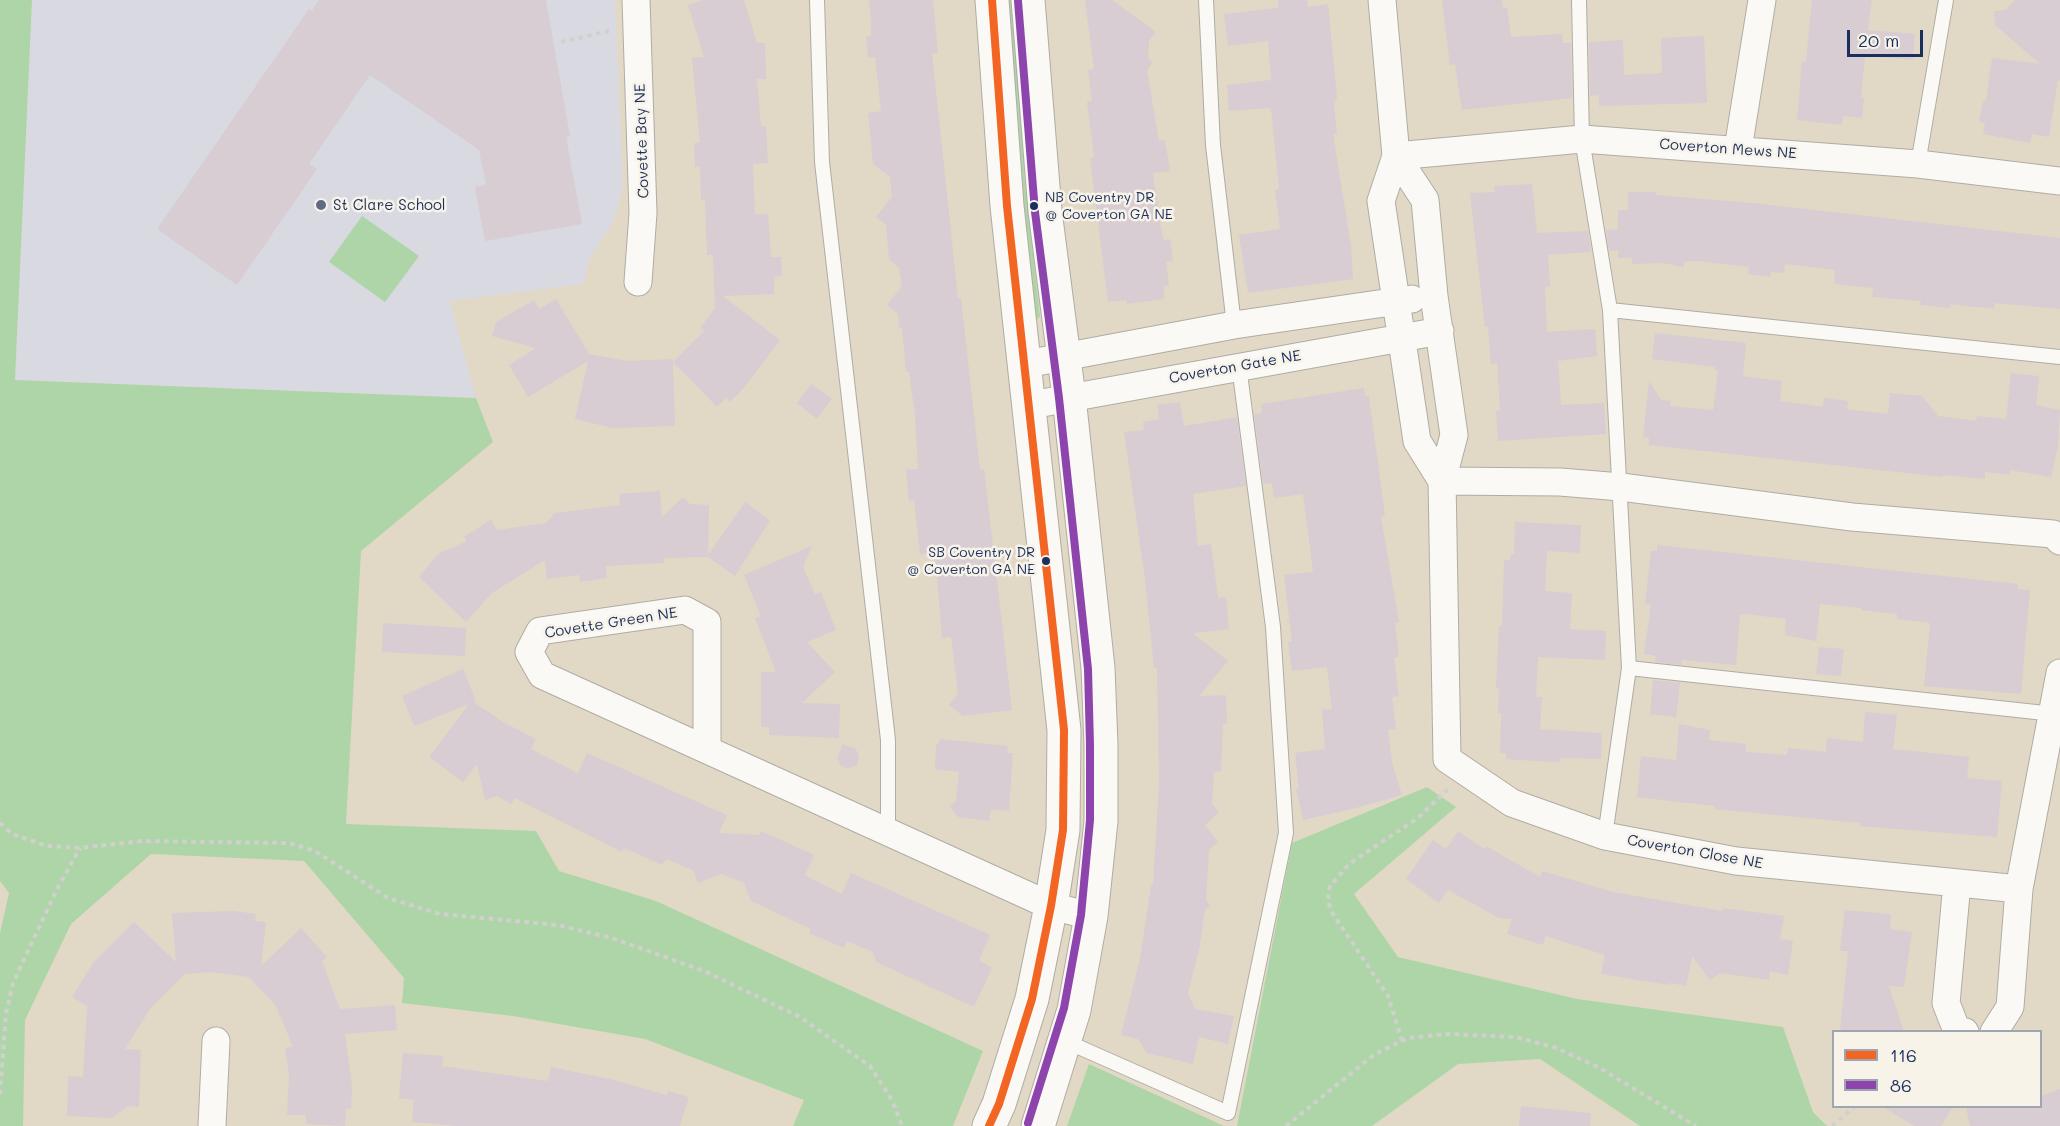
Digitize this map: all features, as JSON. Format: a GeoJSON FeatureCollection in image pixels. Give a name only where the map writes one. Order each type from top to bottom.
{"type":"FeatureCollection","features":[{"type":"Feature","properties":{"kind":"street","name":"Covette Bay NE"},"geometry":{"type":"LineString","coordinates":[[636,0],[644,213],[638,282]]}},
{"type":"Feature","properties":{"kind":"street"},"geometry":{"type":"LineString","coordinates":[[990,1126],[1032,999],[1051,906],[1063,830],[1064,730],[1026,364],[1007,206],[992,0]]}},
{"type":"Feature","properties":{"kind":"street"},"geometry":{"type":"LineString","coordinates":[[1028,0],[1045,211],[1069,397],[1098,668],[1101,821],[1091,916],[1074,1010],[1038,1126]]}},
{"type":"Feature","properties":{"kind":"street"},"geometry":{"type":"LineString","coordinates":[[1382,0],[1396,156],[1381,201],[1417,441],[1442,481],[1560,482],[1620,487],[1852,517],[2053,534],[2060,541]]}},
{"type":"Feature","properties":{"kind":"street"},"geometry":{"type":"LineString","coordinates":[[1738,149],[1762,0]]}},
{"type":"Feature","properties":{"kind":"street","name":"Coverton Mews NE"},"geometry":{"type":"LineString","coordinates":[[1396,156],[1582,139],[1918,164],[2060,181]]}},
{"type":"Feature","properties":{"kind":"street","name":"Coverton Close NE"},"geometry":{"type":"LineString","coordinates":[[1396,156],[1425,200],[1434,296],[1454,435],[1442,481],[1447,759],[1512,803],[1605,836],[1736,861],[2019,888]]}},
{"type":"Feature","properties":{"kind":"street"},"geometry":{"type":"LineString","coordinates":[[1026,364],[1234,325],[1434,296]]}},
{"type":"Feature","properties":{"kind":"street"},"geometry":{"type":"LineString","coordinates":[[1234,325],[1239,366]]}},
{"type":"Feature","properties":{"kind":"street","name":"Coverton Gate NE"},"geometry":{"type":"LineString","coordinates":[[1030,405],[1440,331]]}},
{"type":"Feature","properties":{"kind":"street","name":"Covette Green NE"},"geometry":{"type":"LineString","coordinates":[[707,749],[707,622],[685,610],[540,631],[530,652],[542,675],[1051,906],[1091,916]]}},
{"type":"Feature","properties":{"kind":"street"},"geometry":{"type":"LineString","coordinates":[[1995,1030],[2010,1007],[2019,888],[2060,673]]}},
{"type":"Feature","properties":{"kind":"street"},"geometry":{"type":"LineString","coordinates":[[1957,883],[1946,1003],[1957,1030]]}},
{"type":"Feature","properties":{"kind":"street"},"geometry":{"type":"LineString","coordinates":[[1024,1025],[1065,1041]]}},
{"type":"Feature","properties":{"kind":"street"},"geometry":{"type":"LineString","coordinates":[[212,1126],[216,1041]]}},
{"type":"Feature","properties":{"kind":"lane"},"geometry":{"type":"LineString","coordinates":[[817,0],[822,162],[888,740],[888,833]]}},
{"type":"Feature","properties":{"kind":"lane"},"geometry":{"type":"LineString","coordinates":[[1206,0],[1213,145],[1234,325]]}},
{"type":"Feature","properties":{"kind":"lane"},"geometry":{"type":"LineString","coordinates":[[1579,0],[1582,139],[1610,310],[1629,668],[1605,836]]}},
{"type":"Feature","properties":{"kind":"lane"},"geometry":{"type":"LineString","coordinates":[[1918,164],[1946,0]]}},
{"type":"Feature","properties":{"kind":"lane"},"geometry":{"type":"LineString","coordinates":[[1610,310],[2060,357]]}},
{"type":"Feature","properties":{"kind":"lane"},"geometry":{"type":"LineString","coordinates":[[1065,1041],[1228,1113],[1286,833],[1273,627],[1239,366]]}},
{"type":"Feature","properties":{"kind":"lane"},"geometry":{"type":"LineString","coordinates":[[1629,668],[2054,714]]}},
{"type":"Feature","properties":{"kind":"path"},"geometry":{"type":"LineString","coordinates":[[561,42],[620,28]]}},
{"type":"Feature","properties":{"kind":"path"},"geometry":{"type":"LineString","coordinates":[[1402,1041],[1388,996],[1331,911],[1328,900],[1330,886],[1349,864],[1418,818],[1466,772]]}},
{"type":"Feature","properties":{"kind":"path"},"geometry":{"type":"LineString","coordinates":[[0,823],[12,834],[47,846],[80,848],[141,841],[289,843],[315,851],[388,898],[440,915],[557,925],[612,938],[704,971],[800,1017],[870,1066],[893,1102],[902,1126]]}},
{"type":"Feature","properties":{"kind":"path"},"geometry":{"type":"LineString","coordinates":[[0,1094],[6,1014],[13,983],[57,889],[80,848]]}},
{"type":"Feature","properties":{"kind":"path"},"geometry":{"type":"LineString","coordinates":[[1286,1126],[1375,1054],[1402,1041],[1447,1034],[1515,1037],[1554,1047],[1598,1066],[1696,1126]]}},
{"type":"Feature","properties":{"kind":"path"},"geometry":{"type":"LineString","coordinates":[[1832,1126],[1854,1108]]}},
{"type":"Feature","properties":{"kind":"shaded area","name":"St Clare School"},"geometry":{"type":"Polygon","coordinates":[[[32,0],[615,0],[623,185],[617,211],[611,226],[589,260],[584,284],[450,301],[476,398],[15,380],[32,0]]]}},
{"type":"Feature","properties":{"kind":"green space"},"geometry":{"type":"Polygon","coordinates":[[[0,0],[32,0],[15,380],[476,398],[493,442],[361,551],[346,824],[536,831],[559,871],[656,901],[983,1051],[953,1126],[793,1126],[804,1100],[645,1039],[513,1016],[402,1003],[404,978],[304,861],[151,854],[71,924],[25,1020],[23,1126],[0,1126],[0,933],[9,893],[0,881],[0,0]]]}},
{"type":"Feature","properties":{"kind":"green space"},"geometry":{"type":"Polygon","coordinates":[[[1003,0],[1013,0],[1025,183],[1040,316],[1035,322],[1003,0]]]}},
{"type":"Feature","properties":{"kind":"green space"},"geometry":{"type":"Polygon","coordinates":[[[362,216],[419,256],[385,302],[329,262],[362,216]]]}},
{"type":"Feature","properties":{"kind":"green space"},"geometry":{"type":"Polygon","coordinates":[[[1427,787],[1456,807],[1354,894],[1398,957],[1577,999],[1783,1027],[1813,1112],[1827,1126],[1640,1126],[1540,1059],[1458,1064],[1372,1126],[1237,1126],[1292,843],[1427,787]]]}},
{"type":"Feature","properties":{"kind":"green space"},"geometry":{"type":"Polygon","coordinates":[[[1089,1064],[1224,1126],[1067,1126],[1089,1064]]]}},
{"type":"Feature","properties":{"kind":"building"},"geometry":{"type":"Polygon","coordinates":[[[319,0],[546,0],[570,136],[566,137],[582,224],[485,241],[475,187],[486,185],[479,150],[370,75],[309,164],[317,169],[237,285],[157,229],[309,9],[312,11],[319,0]]]}},
{"type":"Feature","properties":{"kind":"building"},"geometry":{"type":"Polygon","coordinates":[[[704,0],[744,0],[757,43],[765,43],[766,79],[757,79],[761,126],[766,126],[768,163],[753,164],[755,214],[768,214],[771,257],[781,257],[782,276],[774,277],[774,294],[723,296],[780,340],[744,388],[730,402],[726,398],[717,407],[673,362],[704,331],[700,328],[715,308],[713,255],[707,255],[705,199],[701,200],[700,167],[695,167],[694,143],[700,143],[692,58],[704,57],[688,5],[704,0]]]}},
{"type":"Feature","properties":{"kind":"building"},"geometry":{"type":"Polygon","coordinates":[[[869,0],[933,0],[938,53],[932,53],[958,298],[961,298],[980,469],[984,469],[1012,710],[963,716],[949,705],[958,694],[951,637],[942,638],[935,553],[920,554],[914,500],[909,501],[906,470],[918,469],[915,415],[909,372],[906,372],[902,328],[899,328],[898,314],[887,305],[902,286],[899,268],[889,259],[886,225],[876,217],[892,197],[890,177],[873,164],[868,113],[881,111],[875,57],[868,57],[866,37],[871,36],[869,0]]]}},
{"type":"Feature","properties":{"kind":"building"},"geometry":{"type":"Polygon","coordinates":[[[1085,0],[1112,0],[1156,32],[1149,41],[1148,59],[1153,62],[1147,70],[1159,141],[1165,140],[1170,171],[1153,173],[1161,228],[1164,240],[1170,239],[1173,261],[1166,262],[1169,285],[1164,286],[1164,299],[1127,304],[1126,300],[1108,302],[1090,158],[1094,157],[1087,102],[1092,101],[1088,70],[1094,69],[1085,0]]]}},
{"type":"Feature","properties":{"kind":"building"},"geometry":{"type":"Polygon","coordinates":[[[1278,0],[1307,0],[1308,7],[1328,4],[1337,97],[1334,104],[1337,134],[1333,134],[1351,246],[1353,279],[1248,293],[1239,235],[1280,229],[1275,190],[1279,189],[1271,108],[1229,111],[1227,85],[1271,80],[1268,41],[1228,46],[1224,14],[1278,8],[1278,0]]]}},
{"type":"Feature","properties":{"kind":"building"},"geometry":{"type":"Polygon","coordinates":[[[1442,0],[1502,0],[1503,8],[1507,7],[1511,37],[1562,34],[1563,43],[1571,43],[1572,98],[1462,110],[1455,64],[1450,65],[1442,0]]]}},
{"type":"Feature","properties":{"kind":"building"},"geometry":{"type":"Polygon","coordinates":[[[1812,0],[1872,0],[1868,30],[1915,34],[1913,60],[1865,56],[1861,98],[1864,98],[1862,118],[1843,116],[1842,125],[1797,120],[1802,61],[1806,62],[1812,0]]]}},
{"type":"Feature","properties":{"kind":"building"},"geometry":{"type":"Polygon","coordinates":[[[2015,0],[2060,0],[2060,81],[2058,80],[2049,137],[2032,134],[2030,143],[1983,134],[1985,123],[1979,122],[1983,101],[1986,101],[1992,58],[2040,64],[1995,25],[1994,11],[2006,10],[2015,0]]]}},
{"type":"Feature","properties":{"kind":"building"},"geometry":{"type":"Polygon","coordinates":[[[1704,36],[1707,103],[1599,106],[1599,95],[1590,96],[1589,42],[1623,40],[1624,75],[1662,73],[1661,38],[1704,36]]]}},
{"type":"Feature","properties":{"kind":"building"},"geometry":{"type":"Polygon","coordinates":[[[1532,184],[1537,233],[1588,231],[1591,252],[1548,255],[1550,286],[1545,287],[1547,332],[1595,329],[1597,356],[1558,361],[1561,405],[1604,403],[1606,434],[1498,441],[1496,411],[1500,411],[1497,362],[1491,365],[1470,193],[1495,192],[1494,186],[1532,184]]]}},
{"type":"Feature","properties":{"kind":"building"},"geometry":{"type":"Polygon","coordinates":[[[1628,192],[1656,192],[1656,195],[1753,203],[2060,238],[2060,309],[1995,303],[1994,309],[1950,304],[1950,308],[1920,305],[1921,301],[1872,297],[1873,288],[1834,284],[1835,270],[1785,264],[1784,273],[1771,272],[1770,277],[1748,274],[1749,267],[1697,261],[1684,262],[1684,267],[1663,263],[1632,264],[1632,258],[1618,258],[1618,250],[1609,251],[1606,230],[1618,229],[1618,210],[1628,210],[1628,192]]]}},
{"type":"Feature","properties":{"kind":"building"},"geometry":{"type":"Polygon","coordinates":[[[556,299],[589,354],[627,361],[673,359],[675,426],[612,428],[575,419],[588,361],[528,397],[509,365],[536,348],[492,336],[496,322],[534,300],[539,309],[556,299]]]}},
{"type":"Feature","properties":{"kind":"building"},"geometry":{"type":"Polygon","coordinates":[[[1655,333],[1746,343],[1743,376],[1782,381],[1780,401],[1823,407],[1824,398],[1848,401],[1847,409],[1888,414],[1890,393],[1922,396],[1938,416],[1976,421],[1977,416],[2006,419],[2011,373],[2039,376],[2036,405],[2060,410],[2058,446],[2051,477],[2010,470],[2010,475],[1985,472],[1985,479],[1943,475],[1943,477],[1649,445],[1649,438],[1643,437],[1649,381],[1661,400],[1671,401],[1670,406],[1713,410],[1718,371],[1715,371],[1715,367],[1652,359],[1655,333]]]}},
{"type":"Feature","properties":{"kind":"building"},"geometry":{"type":"Polygon","coordinates":[[[811,384],[832,399],[817,419],[797,403],[811,384]]]}},
{"type":"Feature","properties":{"kind":"building"},"geometry":{"type":"Polygon","coordinates":[[[1364,388],[1365,396],[1369,396],[1385,516],[1381,517],[1399,622],[1395,623],[1399,657],[1394,658],[1399,696],[1392,697],[1396,729],[1388,730],[1392,762],[1402,795],[1303,820],[1296,789],[1299,788],[1295,753],[1325,749],[1322,710],[1332,709],[1327,667],[1292,671],[1288,642],[1292,642],[1284,575],[1313,572],[1303,494],[1274,498],[1272,483],[1263,484],[1254,414],[1262,413],[1261,404],[1364,388]]]}},
{"type":"Feature","properties":{"kind":"building"},"geometry":{"type":"Polygon","coordinates":[[[1180,402],[1184,426],[1237,417],[1246,486],[1193,494],[1198,546],[1211,544],[1218,598],[1226,597],[1229,629],[1193,633],[1228,661],[1199,696],[1226,695],[1227,724],[1223,724],[1221,771],[1214,772],[1212,804],[1219,812],[1205,825],[1218,842],[1209,850],[1206,900],[1210,906],[1205,910],[1199,950],[1188,993],[1195,1009],[1234,1016],[1228,1044],[1199,1037],[1193,1064],[1147,1053],[1138,1039],[1121,1035],[1140,959],[1151,885],[1153,885],[1159,783],[1157,668],[1154,668],[1145,580],[1124,432],[1144,430],[1143,422],[1159,419],[1157,405],[1180,402]]]}},
{"type":"Feature","properties":{"kind":"building"},"geometry":{"type":"Polygon","coordinates":[[[660,491],[662,517],[683,497],[690,504],[709,505],[708,555],[745,502],[770,520],[735,576],[708,557],[664,558],[664,563],[606,566],[607,578],[580,582],[579,575],[547,579],[545,560],[492,593],[466,622],[419,577],[438,554],[467,541],[464,537],[491,520],[497,530],[546,523],[555,513],[620,505],[619,494],[660,491]]]}},
{"type":"Feature","properties":{"kind":"building"},"geometry":{"type":"Polygon","coordinates":[[[1515,522],[1581,525],[1580,553],[1547,551],[1545,591],[1572,593],[1570,629],[1606,631],[1605,660],[1538,657],[1536,697],[1542,697],[1540,729],[1602,733],[1601,759],[1560,758],[1560,762],[1534,761],[1506,759],[1506,753],[1500,753],[1501,713],[1498,713],[1499,689],[1496,688],[1499,626],[1502,626],[1504,560],[1510,560],[1511,554],[1514,554],[1515,522]]]}},
{"type":"Feature","properties":{"kind":"building"},"geometry":{"type":"Polygon","coordinates":[[[1657,545],[2018,584],[2018,589],[2030,590],[2021,694],[1924,686],[1930,623],[1897,619],[1897,614],[1820,604],[1816,641],[1785,635],[1786,619],[1745,614],[1740,615],[1736,665],[1682,660],[1682,665],[1655,662],[1656,656],[1644,654],[1651,605],[1645,604],[1651,551],[1657,551],[1657,545]]]}},
{"type":"Feature","properties":{"kind":"building"},"geometry":{"type":"Polygon","coordinates":[[[812,546],[803,567],[815,594],[821,592],[836,630],[807,642],[835,672],[802,703],[840,704],[839,738],[769,735],[769,727],[761,727],[761,672],[776,672],[755,618],[761,616],[744,575],[812,546]]]}},
{"type":"Feature","properties":{"kind":"building"},"geometry":{"type":"Polygon","coordinates":[[[383,623],[466,628],[465,656],[382,652],[383,623]]]}},
{"type":"Feature","properties":{"kind":"building"},"geometry":{"type":"Polygon","coordinates":[[[1819,647],[1844,649],[1841,676],[1816,674],[1819,647]]]}},
{"type":"Feature","properties":{"kind":"building"},"geometry":{"type":"Polygon","coordinates":[[[463,669],[476,701],[474,702],[503,722],[536,739],[531,749],[578,773],[587,753],[727,815],[719,833],[759,835],[761,831],[814,855],[805,875],[842,894],[851,873],[990,935],[979,960],[992,968],[974,1007],[876,962],[873,952],[847,941],[844,948],[809,933],[811,929],[751,901],[744,883],[721,874],[698,883],[694,871],[667,859],[662,865],[624,848],[622,852],[515,798],[511,804],[497,796],[485,800],[477,764],[463,782],[429,757],[469,704],[414,726],[402,696],[463,669]]]}},
{"type":"Feature","properties":{"kind":"building"},"geometry":{"type":"Polygon","coordinates":[[[1653,680],[1680,683],[1676,717],[1650,714],[1653,680]]]}},
{"type":"Feature","properties":{"kind":"building"},"geometry":{"type":"Polygon","coordinates":[[[1865,712],[1897,715],[1893,749],[1969,757],[1967,778],[2002,781],[1997,837],[1860,826],[1860,823],[1714,809],[1714,806],[1637,797],[1641,756],[1676,760],[1679,724],[1710,730],[1709,740],[1746,744],[1746,752],[1787,755],[1788,748],[1826,752],[1827,738],[1863,742],[1865,712]]]}},
{"type":"Feature","properties":{"kind":"building"},"geometry":{"type":"Polygon","coordinates":[[[941,739],[1008,746],[1007,753],[1013,753],[1009,811],[991,809],[989,821],[958,817],[950,806],[956,801],[959,772],[935,769],[936,746],[941,739]]]}},
{"type":"Feature","properties":{"kind":"building"},"geometry":{"type":"Polygon","coordinates":[[[843,744],[856,749],[859,757],[857,765],[848,769],[841,766],[837,758],[843,744]]]}},
{"type":"Feature","properties":{"kind":"building"},"geometry":{"type":"Polygon","coordinates":[[[1458,831],[1484,849],[1486,846],[1540,877],[1542,871],[1613,892],[1723,911],[1723,908],[1784,916],[1780,939],[1793,941],[1788,975],[1770,971],[1769,980],[1720,973],[1710,980],[1692,956],[1686,986],[1669,983],[1669,985],[1601,974],[1605,955],[1546,936],[1543,945],[1507,934],[1512,919],[1499,918],[1448,890],[1439,903],[1406,879],[1433,840],[1446,849],[1458,831]]]}},
{"type":"Feature","properties":{"kind":"building"},"geometry":{"type":"Polygon","coordinates":[[[1845,910],[1889,914],[1891,916],[1890,929],[1912,932],[1904,987],[1889,986],[1903,1030],[1840,1030],[1848,951],[1840,951],[1845,910]]]}},
{"type":"Feature","properties":{"kind":"building"},"geometry":{"type":"Polygon","coordinates":[[[234,911],[256,914],[255,921],[266,922],[261,966],[301,928],[327,957],[322,961],[340,1009],[395,1005],[397,1030],[345,1034],[352,1086],[351,1109],[346,1108],[345,1126],[306,1124],[306,1115],[287,1115],[289,1076],[285,1048],[293,1047],[276,1006],[249,977],[210,972],[185,974],[150,1009],[125,1049],[141,1050],[139,1107],[128,1106],[112,1118],[67,1116],[68,1076],[83,1077],[87,1006],[72,997],[93,963],[134,922],[176,962],[172,913],[234,911]]]}},
{"type":"Feature","properties":{"kind":"building"},"geometry":{"type":"Polygon","coordinates":[[[403,1053],[443,1056],[442,1066],[548,1081],[551,1067],[610,1079],[667,1095],[668,1091],[689,1097],[680,1126],[459,1126],[412,1122],[414,1100],[399,1098],[403,1053]]]}},
{"type":"Feature","properties":{"kind":"building"},"geometry":{"type":"Polygon","coordinates":[[[2060,1089],[2060,1126],[1970,1126],[1966,1108],[2042,1108],[2042,1095],[2060,1089]]]}},
{"type":"Feature","properties":{"kind":"building"},"geometry":{"type":"Polygon","coordinates":[[[1521,1106],[1591,1113],[1590,1126],[1519,1126],[1521,1106]]]}},
{"type":"Feature","properties":{"kind":"building"},"geometry":{"type":"Polygon","coordinates":[[[1885,1108],[1952,1108],[1941,1126],[1914,1126],[1885,1108]]]}},
{"type":"Feature","properties":{"kind":"transit line","name":"116"},"geometry":{"type":"LineString","coordinates":[[989,1126],[999,1104],[1032,999],[1051,906],[1063,830],[1064,730],[1007,206],[992,0]]}},
{"type":"Feature","properties":{"kind":"transit line","name":"86"},"geometry":{"type":"LineString","coordinates":[[1018,1],[1035,212],[1059,398],[1088,669],[1090,745],[1090,820],[1081,915],[1064,1008],[1028,1123]]}},
{"type":"Feature","properties":{"kind":"place","name":"St Clare School"},"geometry":{"type":"Point","coordinates":[321,205]}},
{"type":"Feature","properties":{"kind":"place","name":"NB Coventry DR @ Coverton GA NE"},"geometry":{"type":"Point","coordinates":[1034,206]}},
{"type":"Feature","properties":{"kind":"place","name":"SB Coventry DR @ Coverton GA NE"},"geometry":{"type":"Point","coordinates":[1046,561]}}]}
